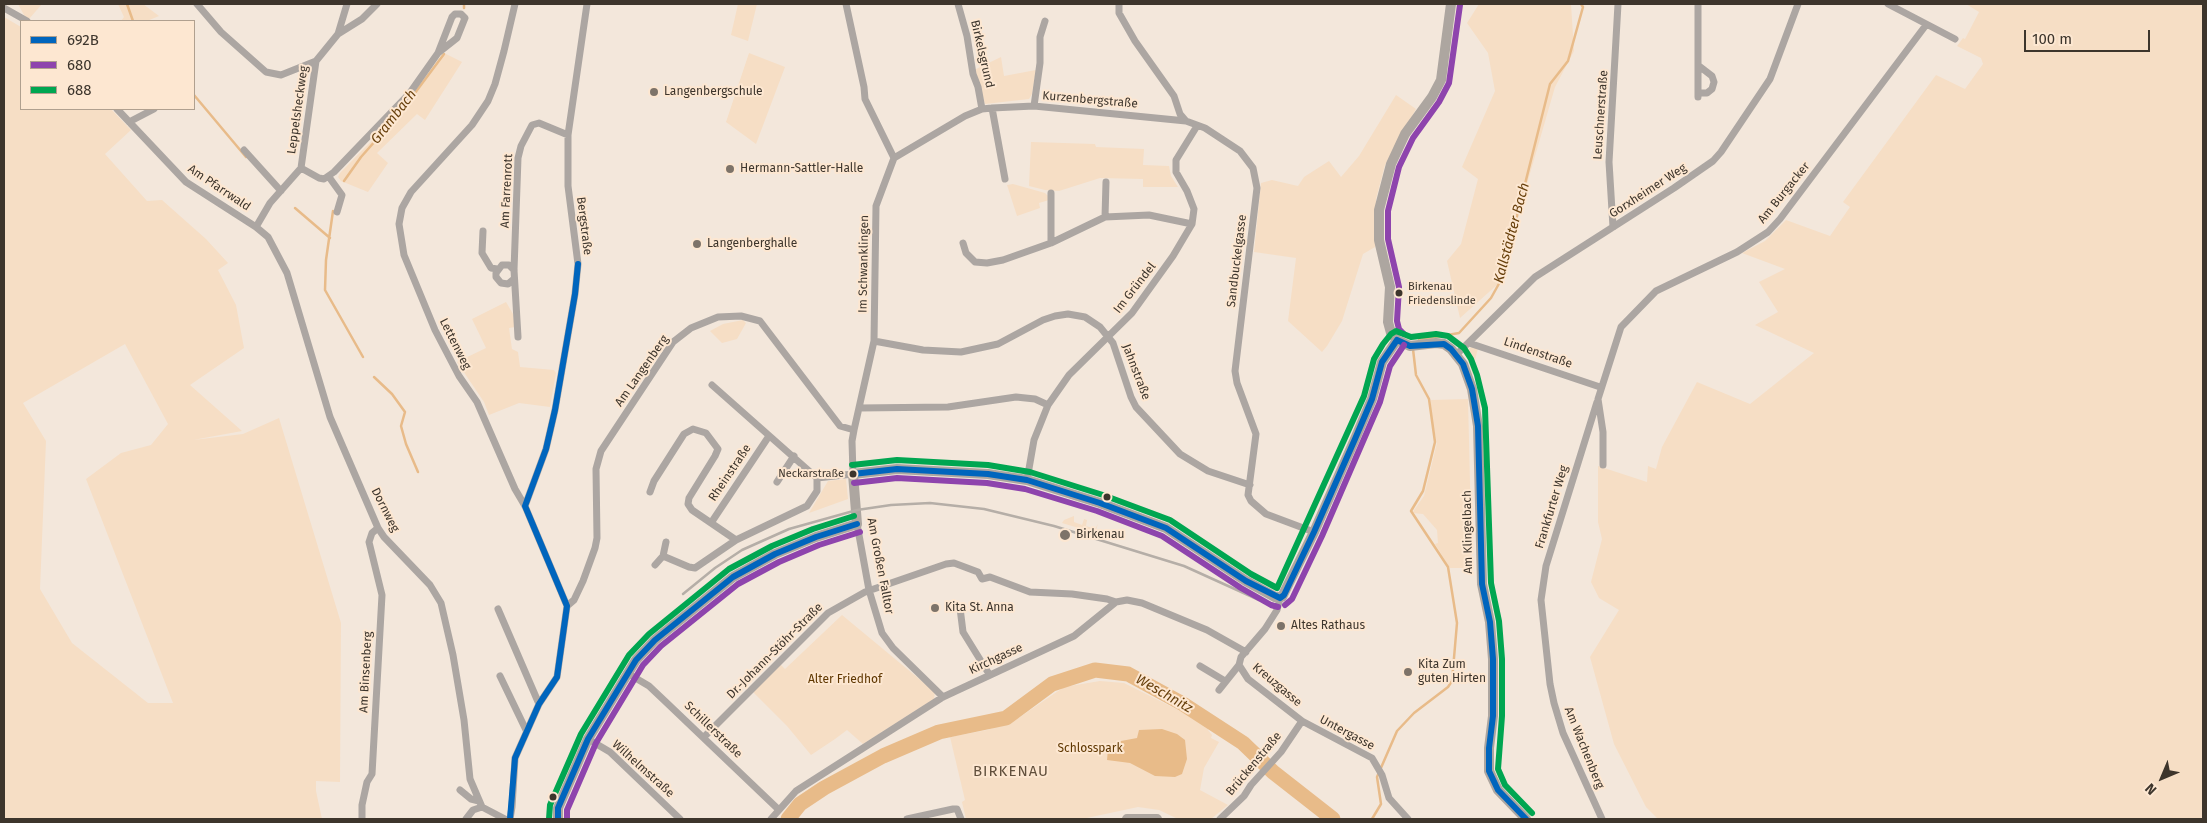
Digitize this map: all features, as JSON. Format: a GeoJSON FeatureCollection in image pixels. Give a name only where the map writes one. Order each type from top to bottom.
{"type":"FeatureCollection","features":[{"type":"Feature","properties":{"kind":"main road"},"geometry":{"type":"LineString","coordinates":[[1451,4],[1441,80],[1432,97],[1405,134],[1391,164],[1381,200],[1379,240],[1390,287],[1389,328],[1397,340],[1413,346],[1436,343],[1444,344],[1457,354]]}},
{"type":"Feature","properties":{"kind":"main road"},"geometry":{"type":"LineString","coordinates":[[854,474],[894,469],[988,474],[1027,480],[1161,525],[1246,581],[1280,598],[1284,595],[1314,532],[1372,399],[1382,362],[1397,340]]}},
{"type":"Feature","properties":{"kind":"main road","name":"Am Klingelbach"},"geometry":{"type":"LineString","coordinates":[[1457,354],[1469,378],[1478,426],[1481,575],[1490,622],[1494,682],[1494,716],[1489,748],[1489,771],[1498,790],[1526,819]]}},
{"type":"Feature","properties":{"kind":"main road","name":"Am Großen Falltor"},"geometry":{"type":"LineString","coordinates":[[854,474],[857,524]]}},
{"type":"Feature","properties":{"kind":"main road"},"geometry":{"type":"LineString","coordinates":[[558,819],[558,808],[588,739],[627,673],[636,660],[655,640],[733,577],[775,554],[816,537],[857,524]]}},
{"type":"Feature","properties":{"kind":"main road"},"geometry":{"type":"LineString","coordinates":[[1127,819],[1157,819]]}},
{"type":"Feature","properties":{"kind":"street"},"geometry":{"type":"LineString","coordinates":[[197,4],[221,32],[266,72],[274,75],[285,74],[316,61]]}},
{"type":"Feature","properties":{"kind":"street","name":"Leppelsheckweg"},"geometry":{"type":"LineString","coordinates":[[256,228],[270,204],[301,168],[316,61],[338,34],[347,4]]}},
{"type":"Feature","properties":{"kind":"street"},"geometry":{"type":"LineString","coordinates":[[338,34],[362,19],[377,4]]}},
{"type":"Feature","properties":{"kind":"street","name":"Lettenweg"},"geometry":{"type":"LineString","coordinates":[[510,819],[515,758],[539,704],[555,682],[559,672],[567,606],[525,506],[515,489],[477,402],[459,376],[435,330],[403,250],[399,224],[402,208],[411,192],[472,125],[488,102],[500,68],[515,4]]}},
{"type":"Feature","properties":{"kind":"street","name":"Bergstraße"},"geometry":{"type":"LineString","coordinates":[[525,506],[546,449],[576,294],[578,264],[568,186],[568,135],[587,4]]}},
{"type":"Feature","properties":{"kind":"street"},"geometry":{"type":"LineString","coordinates":[[846,4],[864,87],[864,99],[894,158]]}},
{"type":"Feature","properties":{"kind":"street","name":"Birkelsgrund"},"geometry":{"type":"LineString","coordinates":[[958,4],[967,36],[973,74],[978,87],[982,109]]}},
{"type":"Feature","properties":{"kind":"street"},"geometry":{"type":"LineString","coordinates":[[1119,4],[1123,20],[1135,41],[1174,96],[1180,114],[1186,121]]}},
{"type":"Feature","properties":{"kind":"street","name":"Leuschnerstraße"},"geometry":{"type":"LineString","coordinates":[[1613,227],[1608,162],[1618,4]]}},
{"type":"Feature","properties":{"kind":"street"},"geometry":{"type":"LineString","coordinates":[[1698,4],[1698,95],[1707,93],[1712,89],[1714,82],[1712,76],[1699,66]]}},
{"type":"Feature","properties":{"kind":"street","name":"Gorxheimer Weg"},"geometry":{"type":"LineString","coordinates":[[1457,354],[1535,277],[1692,176],[1721,152],[1770,79],[1798,4]]}},
{"type":"Feature","properties":{"kind":"street"},"geometry":{"type":"LineString","coordinates":[[1888,4],[1955,39]]}},
{"type":"Feature","properties":{"kind":"street"},"geometry":{"type":"LineString","coordinates":[[4,8],[25,20]]}},
{"type":"Feature","properties":{"kind":"street"},"geometry":{"type":"LineString","coordinates":[[301,168],[319,178],[329,177],[396,110],[438,53],[452,17],[455,14],[461,14],[465,18],[457,38],[438,53]]}},
{"type":"Feature","properties":{"kind":"street"},"geometry":{"type":"LineString","coordinates":[[1034,106],[1040,63],[1040,37],[1045,21]]}},
{"type":"Feature","properties":{"kind":"street","name":"Am Burgacker"},"geometry":{"type":"LineString","coordinates":[[1598,400],[1600,387],[1621,326],[1656,291],[1737,252],[1768,232],[1780,219],[1926,25]]}},
{"type":"Feature","properties":{"kind":"street","name":"Kurzenbergstraße"},"geometry":{"type":"LineString","coordinates":[[894,158],[965,116],[982,109],[1034,106],[1186,121]]}},
{"type":"Feature","properties":{"kind":"street"},"geometry":{"type":"LineString","coordinates":[[992,108],[1005,179]]}},
{"type":"Feature","properties":{"kind":"street","name":"Am Pfarrwald"},"geometry":{"type":"LineString","coordinates":[[118,110],[186,182],[256,228]]}},
{"type":"Feature","properties":{"kind":"street"},"geometry":{"type":"LineString","coordinates":[[129,122],[152,110]]}},
{"type":"Feature","properties":{"kind":"street","name":"Sandbuckelgasse"},"geometry":{"type":"LineString","coordinates":[[1186,121],[1205,128],[1240,151],[1249,160],[1256,176],[1257,188],[1235,371],[1237,383],[1256,434],[1249,498],[1261,511],[1314,532]]}},
{"type":"Feature","properties":{"kind":"street","name":"Am Farrenrott"},"geometry":{"type":"LineString","coordinates":[[518,336],[514,270],[518,158],[521,146],[532,125],[539,123],[568,135]]}},
{"type":"Feature","properties":{"kind":"street"},"geometry":{"type":"LineString","coordinates":[[963,244],[966,253],[975,262],[987,263],[1002,260],[1051,243],[1105,217],[1149,215],[1192,224],[1194,210],[1187,191],[1176,172],[1176,160],[1197,126]]}},
{"type":"Feature","properties":{"kind":"street"},"geometry":{"type":"LineString","coordinates":[[244,150],[281,191]]}},
{"type":"Feature","properties":{"kind":"street","name":"Im Schwanklingen"},"geometry":{"type":"LineString","coordinates":[[854,474],[852,442],[874,341],[876,206],[894,158]]}},
{"type":"Feature","properties":{"kind":"street"},"geometry":{"type":"LineString","coordinates":[[329,177],[342,195],[337,212]]}},
{"type":"Feature","properties":{"kind":"street"},"geometry":{"type":"LineString","coordinates":[[1105,217],[1106,182]]}},
{"type":"Feature","properties":{"kind":"street"},"geometry":{"type":"LineString","coordinates":[[1051,243],[1052,193]]}},
{"type":"Feature","properties":{"kind":"street","name":"Im Gründel"},"geometry":{"type":"LineString","coordinates":[[1027,480],[1034,440],[1048,405],[1070,375],[1132,313],[1151,288],[1192,224]]}},
{"type":"Feature","properties":{"kind":"street","name":"Dornweg"},"geometry":{"type":"LineString","coordinates":[[256,228],[268,237],[286,273],[330,417],[378,528],[384,537],[433,589],[440,603],[453,656],[464,720],[470,779],[480,804]]}},
{"type":"Feature","properties":{"kind":"street","name":"Am Farrenrott"},"geometry":{"type":"LineString","coordinates":[[483,231],[480,254],[491,268],[497,269],[496,277],[501,283],[508,284],[514,279]]}},
{"type":"Feature","properties":{"kind":"street"},"geometry":{"type":"LineString","coordinates":[[497,269],[506,265],[514,270]]}},
{"type":"Feature","properties":{"kind":"street","name":"Jahnstraße"},"geometry":{"type":"LineString","coordinates":[[874,341],[923,350],[960,352],[998,344],[1043,320],[1068,314],[1085,317],[1108,335],[1116,350],[1131,397],[1144,417],[1180,454],[1208,472],[1250,485]]}},
{"type":"Feature","properties":{"kind":"street","name":"Am Langenberg"},"geometry":{"type":"LineString","coordinates":[[567,606],[574,600],[595,548],[597,538],[596,468],[601,451],[672,342],[691,328],[718,317],[741,316],[760,321],[840,426],[854,430]]}},
{"type":"Feature","properties":{"kind":"street","name":"Lindenstraße"},"geometry":{"type":"LineString","coordinates":[[1468,343],[1600,387]]}},
{"type":"Feature","properties":{"kind":"street"},"geometry":{"type":"LineString","coordinates":[[663,556],[688,567],[695,568],[736,540],[807,506],[817,491],[817,478],[712,385]]}},
{"type":"Feature","properties":{"kind":"street"},"geometry":{"type":"LineString","coordinates":[[859,408],[948,407],[1016,396],[1035,399],[1048,405]]}},
{"type":"Feature","properties":{"kind":"street"},"geometry":{"type":"LineString","coordinates":[[1598,400],[1604,465]]}},
{"type":"Feature","properties":{"kind":"street","name":"Frankfurter Weg"},"geometry":{"type":"LineString","coordinates":[[1543,624],[1541,600],[1546,566],[1598,400]]}},
{"type":"Feature","properties":{"kind":"street"},"geometry":{"type":"LineString","coordinates":[[650,492],[654,481],[684,434],[693,429],[700,430],[709,436],[718,449],[688,498],[688,504],[692,510],[736,540]]}},
{"type":"Feature","properties":{"kind":"street","name":"Rheinstraße"},"geometry":{"type":"LineString","coordinates":[[711,523],[769,436]]}},
{"type":"Feature","properties":{"kind":"street"},"geometry":{"type":"LineString","coordinates":[[777,482],[794,456]]}},
{"type":"Feature","properties":{"kind":"street"},"geometry":{"type":"LineString","coordinates":[[817,478],[854,474]]}},
{"type":"Feature","properties":{"kind":"street","name":"Am Großen Falltor"},"geometry":{"type":"LineString","coordinates":[[857,524],[869,590],[879,626],[885,638],[943,697]]}},
{"type":"Feature","properties":{"kind":"street","name":"Am Binsenberg"},"geometry":{"type":"LineString","coordinates":[[362,819],[362,805],[367,782],[372,774],[382,595],[369,542],[372,533],[378,528]]}},
{"type":"Feature","properties":{"kind":"street"},"geometry":{"type":"LineString","coordinates":[[655,565],[663,556],[666,542]]}},
{"type":"Feature","properties":{"kind":"street","name":"Dr.-Johann-Stöhr-Straße"},"geometry":{"type":"LineString","coordinates":[[704,737],[828,613],[869,590],[946,564],[954,563],[978,572],[982,579],[990,577],[1030,592],[1072,594],[1116,602]]}},
{"type":"Feature","properties":{"kind":"street","name":"Kreuzgasse"},"geometry":{"type":"LineString","coordinates":[[1219,690],[1273,617],[1280,598]]}},
{"type":"Feature","properties":{"kind":"street"},"geometry":{"type":"LineString","coordinates":[[1116,602],[1128,600],[1142,603],[1213,634],[1246,652]]}},
{"type":"Feature","properties":{"kind":"street","name":"Kirchgasse"},"geometry":{"type":"LineString","coordinates":[[771,819],[796,791],[943,697],[1074,636],[1116,602]]}},
{"type":"Feature","properties":{"kind":"street"},"geometry":{"type":"LineString","coordinates":[[960,608],[963,632],[989,674]]}},
{"type":"Feature","properties":{"kind":"street"},"geometry":{"type":"LineString","coordinates":[[498,609],[539,704]]}},
{"type":"Feature","properties":{"kind":"street","name":"Am Wachenberg"},"geometry":{"type":"LineString","coordinates":[[1543,624],[1550,684],[1563,733],[1602,819]]}},
{"type":"Feature","properties":{"kind":"street","name":"Kreuzgasse"},"geometry":{"type":"LineString","coordinates":[[1239,665],[1248,679],[1302,721]]}},
{"type":"Feature","properties":{"kind":"street"},"geometry":{"type":"LineString","coordinates":[[1200,666],[1225,681]]}},
{"type":"Feature","properties":{"kind":"street","name":"Schillerstraße"},"geometry":{"type":"LineString","coordinates":[[627,673],[649,686],[778,809]]}},
{"type":"Feature","properties":{"kind":"street"},"geometry":{"type":"LineString","coordinates":[[500,676],[526,730]]}},
{"type":"Feature","properties":{"kind":"street","name":"Brückenstraße"},"geometry":{"type":"LineString","coordinates":[[1220,819],[1244,796],[1280,752],[1302,721]]}},
{"type":"Feature","properties":{"kind":"street","name":"Untergasse"},"geometry":{"type":"LineString","coordinates":[[1302,721],[1367,754],[1377,765],[1389,798],[1408,819]]}},
{"type":"Feature","properties":{"kind":"street","name":"Wilhelmstraße"},"geometry":{"type":"LineString","coordinates":[[588,739],[610,752],[680,819]]}},
{"type":"Feature","properties":{"kind":"street"},"geometry":{"type":"LineString","coordinates":[[460,790],[471,799],[505,819]]}},
{"type":"Feature","properties":{"kind":"street"},"geometry":{"type":"LineString","coordinates":[[466,819],[480,804]]}},
{"type":"Feature","properties":{"kind":"street"},"geometry":{"type":"LineString","coordinates":[[907,819],[953,809],[957,809],[961,819]]}},
{"type":"Feature","properties":{"kind":"green space"},"geometry":{"type":"Polygon","coordinates":[[[18,4],[42,4],[29,19],[24,15],[18,4]]]}},
{"type":"Feature","properties":{"kind":"green space"},"geometry":{"type":"Polygon","coordinates":[[[118,4],[143,4],[159,16],[149,20],[122,20],[124,17],[118,4]]]}},
{"type":"Feature","properties":{"kind":"green space"},"geometry":{"type":"Polygon","coordinates":[[[738,4],[757,4],[748,41],[731,35],[738,4]]]}},
{"type":"Feature","properties":{"kind":"green space"},"geometry":{"type":"Polygon","coordinates":[[[1479,4],[1571,4],[1574,51],[1555,87],[1498,284],[1460,318],[1447,261],[1461,244],[1478,179],[1462,167],[1495,91],[1488,53],[1467,23],[1479,4]]]}},
{"type":"Feature","properties":{"kind":"green space"},"geometry":{"type":"Polygon","coordinates":[[[1966,4],[2203,4],[2203,819],[1658,819],[1646,807],[1614,744],[1590,657],[1619,610],[1599,598],[1591,582],[1602,539],[1598,522],[1598,466],[1647,482],[1648,466],[1656,469],[1662,447],[1697,382],[1750,404],[1814,353],[1755,325],[1778,312],[1759,282],[1785,269],[1742,253],[1765,241],[1786,220],[1830,236],[1850,207],[1843,202],[1936,75],[1965,89],[1983,64],[1981,58],[1957,46],[1963,38],[1965,39],[1979,12],[1966,4]]]}},
{"type":"Feature","properties":{"kind":"green space"},"geometry":{"type":"Polygon","coordinates":[[[4,17],[20,26],[20,110],[112,110],[131,130],[105,154],[147,201],[162,200],[206,239],[228,263],[218,270],[236,305],[244,348],[190,385],[242,431],[193,440],[243,434],[279,418],[341,623],[340,782],[316,781],[316,791],[322,819],[4,819],[4,17]],[[125,344],[23,403],[46,441],[40,589],[72,643],[148,703],[173,703],[86,479],[121,453],[151,445],[168,424],[125,344]]]}},
{"type":"Feature","properties":{"kind":"green space"},"geometry":{"type":"Polygon","coordinates":[[[444,53],[462,62],[425,120],[417,114],[377,153],[388,163],[368,192],[341,181],[338,177],[340,173],[401,111],[444,53]]]}},
{"type":"Feature","properties":{"kind":"green space"},"geometry":{"type":"Polygon","coordinates":[[[749,53],[785,67],[756,144],[726,122],[749,53]]]}},
{"type":"Feature","properties":{"kind":"green space"},"geometry":{"type":"Polygon","coordinates":[[[1001,57],[1004,76],[1036,70],[1032,94],[1029,99],[985,104],[974,70],[1001,57]]]}},
{"type":"Feature","properties":{"kind":"green space"},"geometry":{"type":"Polygon","coordinates":[[[1396,95],[1416,109],[1385,165],[1376,199],[1375,247],[1363,254],[1342,321],[1322,352],[1288,321],[1296,258],[1254,252],[1261,183],[1272,180],[1298,186],[1304,177],[1329,161],[1341,177],[1359,156],[1396,95]]]}},
{"type":"Feature","properties":{"kind":"green space"},"geometry":{"type":"Polygon","coordinates":[[[1031,142],[1095,144],[1096,147],[1144,149],[1143,165],[1169,166],[1171,176],[1178,187],[1143,187],[1143,179],[1100,178],[1059,191],[1029,186],[1031,142]]]}},
{"type":"Feature","properties":{"kind":"green space"},"geometry":{"type":"Polygon","coordinates":[[[1013,184],[1045,193],[1049,200],[1039,203],[1040,208],[1017,216],[1007,185],[1013,184]]]}},
{"type":"Feature","properties":{"kind":"green space"},"geometry":{"type":"Polygon","coordinates":[[[506,302],[513,314],[515,327],[509,328],[512,349],[518,352],[520,367],[554,370],[556,373],[550,407],[519,403],[489,415],[484,402],[457,362],[486,348],[472,319],[506,302]]]}},
{"type":"Feature","properties":{"kind":"green space"},"geometry":{"type":"Polygon","coordinates":[[[743,320],[746,323],[737,339],[722,343],[710,331],[723,324],[743,320]]]}},
{"type":"Feature","properties":{"kind":"green space"},"geometry":{"type":"Polygon","coordinates":[[[1469,348],[1478,348],[1473,376],[1466,353],[1469,348]]]}},
{"type":"Feature","properties":{"kind":"green space"},"geometry":{"type":"Polygon","coordinates":[[[1468,399],[1472,568],[1450,568],[1435,544],[1438,543],[1437,530],[1423,514],[1412,513],[1424,496],[1437,443],[1430,410],[1431,400],[1468,399]]]}},
{"type":"Feature","properties":{"kind":"green space"},"geometry":{"type":"Polygon","coordinates":[[[846,479],[848,499],[809,513],[828,481],[846,479]]]}},
{"type":"Feature","properties":{"kind":"green space"},"geometry":{"type":"Polygon","coordinates":[[[1074,516],[1074,522],[1082,525],[1084,519],[1087,520],[1086,526],[1095,529],[1098,524],[1095,533],[1062,523],[1064,520],[1074,516]]]}},
{"type":"Feature","properties":{"kind":"green space","name":"Alter Friedhof"},"geometry":{"type":"Polygon","coordinates":[[[842,615],[935,692],[934,699],[863,744],[847,730],[811,755],[787,726],[753,692],[780,664],[785,669],[842,615]]]}},
{"type":"Feature","properties":{"kind":"green space","name":"Schlosspark"},"geometry":{"type":"Polygon","coordinates":[[[1100,681],[1124,683],[1202,722],[1209,728],[1208,730],[1212,735],[1211,738],[1219,742],[1204,768],[1200,790],[1228,805],[1211,819],[1178,819],[1159,810],[1138,807],[1082,819],[966,819],[962,802],[965,800],[950,737],[987,730],[1020,717],[1064,687],[1100,681]]]}},
{"type":"Feature","properties":{"kind":"shaded area"},"geometry":{"type":"Polygon","coordinates":[[[1162,729],[1177,734],[1185,740],[1187,759],[1182,774],[1175,777],[1155,776],[1130,763],[1107,760],[1108,749],[1121,741],[1137,738],[1139,730],[1162,729]]]}},
{"type":"Feature","properties":{"kind":"waterway"},"geometry":{"type":"LineString","coordinates":[[127,4],[133,20]]}},
{"type":"Feature","properties":{"kind":"waterway","name":"Kallstädter Bach"},"geometry":{"type":"LineString","coordinates":[[1419,340],[1459,333],[1491,298],[1501,280],[1550,84],[1568,61],[1583,7],[1581,4]]}},
{"type":"Feature","properties":{"kind":"waterway","name":"Grambach"},"geometry":{"type":"LineString","coordinates":[[344,181],[361,157],[400,113],[444,54]]}},
{"type":"Feature","properties":{"kind":"waterway"},"geometry":{"type":"LineString","coordinates":[[195,96],[246,157]]}},
{"type":"Feature","properties":{"kind":"waterway"},"geometry":{"type":"LineString","coordinates":[[295,208],[330,238]]}},
{"type":"Feature","properties":{"kind":"waterway","name":"Grambach"},"geometry":{"type":"LineString","coordinates":[[333,211],[326,260],[325,290],[363,357]]}},
{"type":"Feature","properties":{"kind":"waterway","name":"Kallstädter Bach"},"geometry":{"type":"LineString","coordinates":[[1372,819],[1381,804],[1377,777],[1397,731],[1414,713],[1448,687],[1452,681],[1457,623],[1448,567],[1411,511],[1423,491],[1435,442],[1429,399],[1416,375],[1413,349]]}},
{"type":"Feature","properties":{"kind":"waterway","name":"Grambach"},"geometry":{"type":"LineString","coordinates":[[374,377],[392,394],[405,412],[401,426],[406,444],[418,472]]}},
{"type":"Feature","properties":{"kind":"waterway","name":"Weschnitz"},"geometry":{"type":"LineString","coordinates":[[788,819],[800,804],[824,788],[883,756],[939,732],[1006,718],[1052,684],[1095,670],[1128,674],[1183,704],[1243,743],[1273,772],[1333,819]]}},
{"type":"Feature","properties":{"kind":"railway"},"geometry":{"type":"LineString","coordinates":[[683,594],[715,568],[742,550],[789,529],[857,510],[891,505],[930,503],[984,509],[1054,526],[1184,566],[1259,600]]}},
{"type":"Feature","properties":{"kind":"transit line","name":"680"},"geometry":{"type":"LineString","coordinates":[[1404,334],[1399,329],[1397,321],[1399,287],[1388,239],[1388,211],[1399,167],[1413,138],[1439,102],[1449,83],[1460,5]]}},
{"type":"Feature","properties":{"kind":"transit line","name":"692B"},"geometry":{"type":"LineString","coordinates":[[510,819],[515,758],[539,704],[557,677],[567,606],[525,506],[546,449],[555,410],[575,294],[578,264]]}},
{"type":"Feature","properties":{"kind":"transit line","name":"688"},"geometry":{"type":"LineString","coordinates":[[852,465],[897,460],[988,465],[1030,472],[1103,495],[1170,520],[1251,574],[1277,588],[1364,396],[1374,359],[1383,344],[1396,331],[1411,337],[1436,334],[1448,336],[1464,348],[1471,359],[1485,408],[1491,583],[1499,621],[1502,659],[1502,716],[1498,769],[1505,785],[1532,813]]}},
{"type":"Feature","properties":{"kind":"transit line","name":"692B"},"geometry":{"type":"LineString","coordinates":[[1397,340],[1410,346],[1444,344],[1451,349],[1463,364],[1472,389],[1478,426],[1482,584],[1490,622],[1493,659],[1493,716],[1489,748],[1489,771],[1498,790],[1526,819]]}},
{"type":"Feature","properties":{"kind":"transit line","name":"692B"},"geometry":{"type":"LineString","coordinates":[[1280,598],[1284,595],[1314,532],[1355,439],[1372,399],[1382,362],[1397,340]]}},
{"type":"Feature","properties":{"kind":"transit line","name":"680"},"geometry":{"type":"LineString","coordinates":[[1285,605],[1292,599],[1322,536],[1380,402],[1390,366],[1404,345]]}},
{"type":"Feature","properties":{"kind":"transit line","name":"692B"},"geometry":{"type":"LineString","coordinates":[[853,474],[897,469],[988,474],[1027,480],[1100,503],[1166,528],[1246,581],[1280,598]]}},
{"type":"Feature","properties":{"kind":"transit line","name":"680"},"geometry":{"type":"LineString","coordinates":[[854,483],[897,478],[987,483],[1025,489],[1097,511],[1162,536],[1241,588],[1278,607]]}},
{"type":"Feature","properties":{"kind":"transit line","name":"688"},"geometry":{"type":"LineString","coordinates":[[549,819],[550,805],[581,734],[629,655],[649,634],[729,569],[772,546],[813,529],[854,516]]}},
{"type":"Feature","properties":{"kind":"transit line","name":"692B"},"geometry":{"type":"LineString","coordinates":[[558,819],[558,808],[588,739],[636,660],[655,640],[733,577],[775,554],[816,537],[857,524]]}},
{"type":"Feature","properties":{"kind":"transit line","name":"680"},"geometry":{"type":"LineString","coordinates":[[567,819],[567,810],[596,743],[643,665],[661,646],[738,584],[779,562],[819,545],[860,532]]}},
{"type":"Feature","properties":{"kind":"place","name":"Langenbergschule"},"geometry":{"type":"Point","coordinates":[654,92]}},
{"type":"Feature","properties":{"kind":"place","name":"Hermann-Sattler-Halle"},"geometry":{"type":"Point","coordinates":[730,169]}},
{"type":"Feature","properties":{"kind":"place","name":"Langenberghalle"},"geometry":{"type":"Point","coordinates":[697,244]}},
{"type":"Feature","properties":{"kind":"place","name":"Birkenau Friedenslinde"},"geometry":{"type":"Point","coordinates":[1399,293]}},
{"type":"Feature","properties":{"kind":"place","name":"Neckarstraße"},"geometry":{"type":"Point","coordinates":[853,474]}},
{"type":"Feature","properties":{"kind":"place","name":"Birkenau"},"geometry":{"type":"Point","coordinates":[1065,535]}},
{"type":"Feature","properties":{"kind":"place","name":"Kita St. Anna"},"geometry":{"type":"Point","coordinates":[935,608]}},
{"type":"Feature","properties":{"kind":"place","name":"Altes Rathaus"},"geometry":{"type":"Point","coordinates":[1281,626]}},
{"type":"Feature","properties":{"kind":"place","name":"Kita Zum guten Hirten"},"geometry":{"type":"Point","coordinates":[1408,672]}},
{"type":"Feature","properties":{"kind":"district","name":"BIRKENAU"},"geometry":{"type":"Point","coordinates":[1011,772]}}]}
